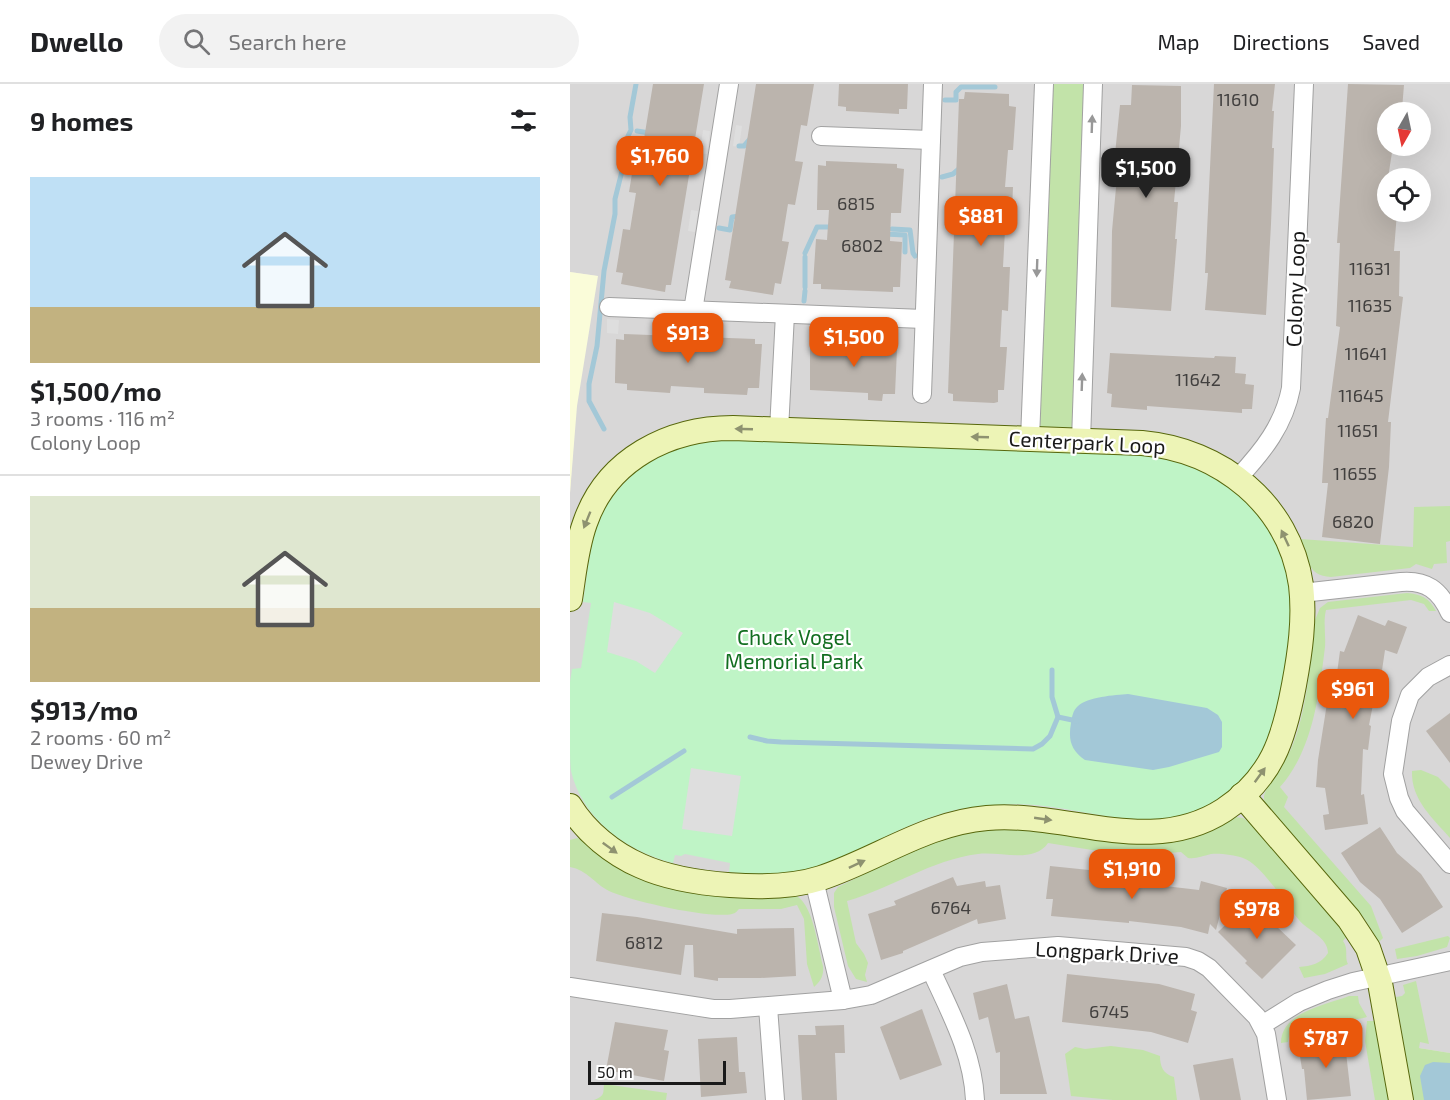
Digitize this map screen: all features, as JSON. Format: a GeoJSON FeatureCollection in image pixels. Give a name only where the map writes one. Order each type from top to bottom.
{"type":"FeatureCollection","features":[{"type":"Feature","properties":{"kind":"street"},"geometry":{"type":"LineString","coordinates":[[693,311],[729,84]]}},
{"type":"Feature","properties":{"kind":"street"},"geometry":{"type":"LineString","coordinates":[[922,394],[933,84]]}},
{"type":"Feature","properties":{"kind":"street"},"geometry":{"type":"LineString","coordinates":[[1030,439],[1044,84]]}},
{"type":"Feature","properties":{"kind":"street"},"geometry":{"type":"LineString","coordinates":[[1081,441],[1093,84]]}},
{"type":"Feature","properties":{"kind":"street","name":"Colony Loop"},"geometry":{"type":"LineString","coordinates":[[1238,478],[1277,431],[1286,410],[1291,388],[1304,84]]}},
{"type":"Feature","properties":{"kind":"street"},"geometry":{"type":"LineString","coordinates":[[821,136],[931,140]]}},
{"type":"Feature","properties":{"kind":"street"},"geometry":{"type":"LineString","coordinates":[[609,307],[924,319]]}},
{"type":"Feature","properties":{"kind":"street"},"geometry":{"type":"LineString","coordinates":[[779,430],[785,314]]}},
{"type":"Feature","properties":{"kind":"street","name":"Centerpark Loop"},"geometry":{"type":"LineString","coordinates":[[570,600],[579,543],[587,517],[609,483],[634,458],[658,443],[696,430],[726,428],[1142,443],[1172,447],[1213,462],[1238,478],[1266,507],[1283,533],[1296,566],[1302,593],[1301,637],[1284,734],[1272,759],[1255,783],[1226,808],[1207,819],[1182,828],[1154,832],[1122,831],[1024,817],[962,821],[922,833],[845,869],[814,880],[780,885],[742,886],[664,874],[641,867],[602,842],[573,816]]}},
{"type":"Feature","properties":{"kind":"street"},"geometry":{"type":"LineString","coordinates":[[1302,593],[1416,582],[1435,590],[1442,596],[1450,613]]}},
{"type":"Feature","properties":{"kind":"street"},"geometry":{"type":"LineString","coordinates":[[1450,664],[1428,677],[1410,695],[1401,721],[1393,774],[1397,794],[1405,812],[1450,864]]}},
{"type":"Feature","properties":{"kind":"street"},"geometry":{"type":"LineString","coordinates":[[1242,795],[1356,928],[1368,948],[1378,977],[1401,1100]]}},
{"type":"Feature","properties":{"kind":"street"},"geometry":{"type":"LineString","coordinates":[[814,880],[843,1000]]}},
{"type":"Feature","properties":{"kind":"street","name":"Longpark Drive"},"geometry":{"type":"LineString","coordinates":[[570,987],[713,1009],[768,1007],[843,1000],[879,993],[960,957],[976,953],[1051,946],[1186,957],[1198,961],[1213,971],[1244,1001],[1262,1025],[1267,1039],[1277,1100]]}},
{"type":"Feature","properties":{"kind":"street"},"geometry":{"type":"LineString","coordinates":[[1262,1025],[1312,996],[1353,982],[1450,961]]}},
{"type":"Feature","properties":{"kind":"street"},"geometry":{"type":"LineString","coordinates":[[931,970],[965,1047],[975,1100]]}},
{"type":"Feature","properties":{"kind":"street"},"geometry":{"type":"LineString","coordinates":[[768,1007],[776,1100]]}},
{"type":"Feature","properties":{"kind":"shaded area"},"geometry":{"type":"Polygon","coordinates":[[[570,84],[1450,84],[1450,1053],[1419,1048],[1389,1100],[570,1100],[570,493],[576,406],[597,276],[570,272],[570,84]]]}},
{"type":"Feature","properties":{"kind":"shaded area"},"geometry":{"type":"Polygon","coordinates":[[[736,125],[742,126],[739,147],[733,146],[736,125]]]}},
{"type":"Feature","properties":{"kind":"shaded area"},"geometry":{"type":"Polygon","coordinates":[[[703,130],[710,131],[707,154],[700,153],[703,130]]]}},
{"type":"Feature","properties":{"kind":"shaded area"},"geometry":{"type":"Polygon","coordinates":[[[691,210],[698,211],[695,232],[688,231],[691,210]]]}},
{"type":"Feature","properties":{"kind":"shaded area"},"geometry":{"type":"Polygon","coordinates":[[[570,272],[598,276],[577,406],[570,493],[570,272]]]}},
{"type":"Feature","properties":{"kind":"shaded area"},"geometry":{"type":"Polygon","coordinates":[[[607,319],[619,320],[618,334],[607,333],[607,319]]]}},
{"type":"Feature","properties":{"kind":"shaded area"},"geometry":{"type":"Polygon","coordinates":[[[614,602],[650,613],[683,633],[655,673],[636,661],[607,652],[614,602]]]}},
{"type":"Feature","properties":{"kind":"shaded area"},"geometry":{"type":"Polygon","coordinates":[[[691,768],[741,776],[732,836],[682,829],[691,768]]]}},
{"type":"Feature","properties":{"kind":"green space"},"geometry":{"type":"Polygon","coordinates":[[[1052,84],[1086,84],[1074,428],[1039,427],[1052,84]]]}},
{"type":"Feature","properties":{"kind":"green space","name":"Chuck Vogel Memorial Park"},"geometry":{"type":"Polygon","coordinates":[[[723,439],[1151,456],[1203,472],[1226,485],[1263,521],[1276,543],[1286,568],[1291,596],[1289,649],[1279,701],[1268,737],[1252,768],[1225,794],[1208,805],[1187,814],[1144,820],[1027,804],[974,807],[922,820],[828,863],[772,874],[729,872],[730,863],[685,854],[675,855],[673,863],[656,858],[624,842],[609,831],[585,804],[571,771],[570,682],[572,669],[581,668],[591,603],[583,602],[593,540],[601,517],[618,489],[642,467],[686,445],[723,439]]]}},
{"type":"Feature","properties":{"kind":"green space"},"geometry":{"type":"Polygon","coordinates":[[[1450,506],[1450,541],[1446,542],[1447,563],[1434,564],[1432,569],[1416,564],[1410,568],[1323,576],[1312,570],[1300,539],[1413,547],[1414,507],[1450,506]]]}},
{"type":"Feature","properties":{"kind":"green space"},"geometry":{"type":"Polygon","coordinates":[[[1407,593],[1424,598],[1436,611],[1429,611],[1424,604],[1411,600],[1326,610],[1325,647],[1313,721],[1300,756],[1280,787],[1288,797],[1284,807],[1371,906],[1383,938],[1379,942],[1364,918],[1270,810],[1264,798],[1267,788],[1291,749],[1301,720],[1308,686],[1315,620],[1320,608],[1328,602],[1407,593]]]}},
{"type":"Feature","properties":{"kind":"green space"},"geometry":{"type":"Polygon","coordinates":[[[1421,770],[1438,777],[1450,789],[1450,838],[1424,808],[1415,791],[1412,771],[1421,770]]]}},
{"type":"Feature","properties":{"kind":"green space"},"geometry":{"type":"Polygon","coordinates":[[[1235,817],[1243,818],[1250,823],[1348,935],[1343,941],[1348,964],[1325,974],[1304,978],[1299,967],[1312,965],[1322,960],[1328,953],[1325,943],[1299,920],[1257,868],[1243,858],[1227,854],[1211,854],[1188,858],[1181,852],[1130,856],[1048,843],[1042,849],[1026,855],[978,854],[961,857],[847,901],[856,943],[868,963],[865,975],[867,982],[856,979],[848,966],[834,907],[834,893],[838,887],[930,842],[962,833],[993,829],[1047,830],[1128,843],[1151,844],[1174,841],[1235,817]]]}},
{"type":"Feature","properties":{"kind":"green space"},"geometry":{"type":"Polygon","coordinates":[[[577,838],[583,840],[624,871],[639,878],[744,897],[794,895],[806,906],[814,926],[823,966],[820,980],[814,987],[807,964],[804,919],[797,905],[781,909],[739,909],[733,914],[721,915],[689,912],[634,900],[609,891],[586,874],[570,867],[570,840],[577,838]]]}},
{"type":"Feature","properties":{"kind":"green space"},"geometry":{"type":"Polygon","coordinates":[[[1448,936],[1450,938],[1447,947],[1397,959],[1395,949],[1448,936]]]}},
{"type":"Feature","properties":{"kind":"green space"},"geometry":{"type":"Polygon","coordinates":[[[1416,981],[1429,1044],[1420,1042],[1419,1048],[1450,1053],[1450,1100],[1413,1100],[1396,997],[1405,993],[1403,985],[1416,981]]]}},
{"type":"Feature","properties":{"kind":"green space"},"geometry":{"type":"Polygon","coordinates":[[[1349,996],[1358,996],[1359,1003],[1367,1017],[1308,1021],[1299,1024],[1292,1031],[1288,1042],[1281,1043],[1283,1032],[1296,1017],[1306,1011],[1349,996]]]}},
{"type":"Feature","properties":{"kind":"green space"},"geometry":{"type":"Polygon","coordinates":[[[1367,1021],[1375,1021],[1389,1100],[1375,1100],[1365,1041],[1367,1021]]]}},
{"type":"Feature","properties":{"kind":"green space"},"geometry":{"type":"Polygon","coordinates":[[[1111,1046],[1143,1050],[1160,1056],[1163,1069],[1174,1077],[1177,1100],[1113,1100],[1071,1096],[1065,1054],[1075,1047],[1085,1049],[1111,1046]]]}},
{"type":"Feature","properties":{"kind":"green space"},"geometry":{"type":"Polygon","coordinates":[[[604,1084],[667,1093],[666,1100],[594,1100],[602,1096],[604,1084]]]}},
{"type":"Feature","properties":{"kind":"water"},"geometry":{"type":"Polygon","coordinates":[[[1128,694],[1207,708],[1218,715],[1222,722],[1222,747],[1219,752],[1153,770],[1085,760],[1076,752],[1070,740],[1071,723],[1075,710],[1082,703],[1094,699],[1128,694]]]}},
{"type":"Feature","properties":{"kind":"water"},"geometry":{"type":"Polygon","coordinates":[[[1433,1062],[1450,1063],[1450,1100],[1424,1100],[1420,1076],[1425,1065],[1433,1062]]]}},
{"type":"Feature","properties":{"kind":"building"},"geometry":{"type":"Polygon","coordinates":[[[653,84],[704,84],[671,285],[666,285],[665,292],[621,284],[623,273],[616,272],[623,229],[630,230],[636,193],[629,192],[636,149],[642,151],[653,84]]]}},
{"type":"Feature","properties":{"kind":"building"},"geometry":{"type":"Polygon","coordinates":[[[756,84],[814,84],[807,126],[801,125],[795,161],[803,162],[795,205],[788,204],[782,241],[789,242],[781,284],[775,283],[773,295],[729,288],[731,281],[725,280],[756,84]]]}},
{"type":"Feature","properties":{"kind":"building"},"geometry":{"type":"Polygon","coordinates":[[[839,84],[908,84],[907,109],[899,109],[899,114],[846,111],[846,107],[838,106],[839,84]]]}},
{"type":"Feature","properties":{"kind":"building"},"geometry":{"type":"Polygon","coordinates":[[[1214,84],[1275,84],[1272,111],[1274,111],[1272,148],[1274,148],[1266,315],[1205,310],[1214,84]]]}},
{"type":"Feature","properties":{"kind":"building"},"geometry":{"type":"Polygon","coordinates":[[[1348,84],[1404,85],[1403,102],[1377,102],[1377,156],[1391,156],[1390,168],[1377,168],[1377,222],[1396,222],[1394,251],[1400,251],[1399,296],[1403,297],[1388,422],[1391,422],[1389,467],[1380,544],[1322,537],[1328,483],[1322,483],[1326,418],[1328,418],[1340,327],[1336,326],[1340,243],[1337,243],[1348,84]]]}},
{"type":"Feature","properties":{"kind":"building"},"geometry":{"type":"Polygon","coordinates":[[[1132,85],[1181,86],[1181,126],[1174,202],[1178,202],[1175,239],[1177,239],[1171,311],[1111,307],[1112,231],[1119,155],[1115,154],[1120,105],[1131,105],[1132,85]]]}},
{"type":"Feature","properties":{"kind":"building"},"geometry":{"type":"Polygon","coordinates":[[[965,92],[1009,94],[1009,106],[1016,107],[1013,150],[1008,150],[1005,187],[1013,187],[1011,231],[1005,230],[1003,267],[1010,267],[1008,311],[1002,310],[1000,347],[1007,347],[1004,390],[998,390],[998,402],[994,403],[953,401],[953,394],[948,393],[959,99],[964,99],[965,92]]]}},
{"type":"Feature","properties":{"kind":"building"},"geometry":{"type":"Polygon","coordinates":[[[826,161],[897,164],[897,168],[904,169],[901,213],[891,213],[890,241],[902,242],[900,287],[893,287],[893,292],[821,289],[821,284],[813,284],[816,239],[827,240],[829,210],[817,210],[818,165],[826,166],[826,161]]]}},
{"type":"Feature","properties":{"kind":"building"},"geometry":{"type":"Polygon","coordinates":[[[624,334],[755,339],[755,344],[762,344],[759,388],[748,388],[747,395],[704,393],[704,388],[671,386],[670,393],[627,390],[627,384],[615,383],[616,339],[624,340],[624,334]]]}},
{"type":"Feature","properties":{"kind":"building"},"geometry":{"type":"Polygon","coordinates":[[[818,341],[890,344],[890,349],[897,349],[895,394],[883,394],[882,401],[868,400],[868,393],[810,390],[810,346],[817,346],[818,341]]]}},
{"type":"Feature","properties":{"kind":"building"},"geometry":{"type":"Polygon","coordinates":[[[1110,353],[1236,357],[1235,373],[1246,374],[1245,384],[1254,385],[1252,409],[1242,409],[1242,413],[1147,406],[1147,410],[1111,407],[1112,394],[1107,393],[1110,353]]]}},
{"type":"Feature","properties":{"kind":"building"},"geometry":{"type":"Polygon","coordinates":[[[1358,615],[1385,626],[1388,620],[1407,627],[1397,654],[1385,650],[1380,684],[1377,684],[1369,725],[1371,726],[1368,750],[1363,749],[1361,795],[1364,794],[1368,824],[1325,830],[1323,815],[1329,814],[1325,788],[1316,787],[1318,760],[1328,697],[1331,698],[1333,687],[1335,688],[1340,651],[1344,652],[1358,615]]]}},
{"type":"Feature","properties":{"kind":"building"},"geometry":{"type":"Polygon","coordinates":[[[1450,713],[1450,763],[1426,731],[1450,713]]]}},
{"type":"Feature","properties":{"kind":"building"},"geometry":{"type":"Polygon","coordinates":[[[1380,827],[1397,853],[1421,874],[1443,907],[1402,933],[1380,899],[1360,882],[1341,853],[1380,827]]]}},
{"type":"Feature","properties":{"kind":"building"},"geometry":{"type":"Polygon","coordinates":[[[1050,866],[1148,876],[1148,884],[1199,890],[1201,881],[1227,888],[1216,930],[1210,924],[1208,934],[1181,927],[1129,921],[1129,923],[1051,916],[1053,899],[1046,899],[1050,866]]]}},
{"type":"Feature","properties":{"kind":"building"},"geometry":{"type":"Polygon","coordinates":[[[953,877],[957,886],[985,881],[986,887],[1000,885],[1006,919],[978,924],[977,919],[903,951],[903,953],[881,960],[868,914],[896,905],[894,901],[953,877]]]}},
{"type":"Feature","properties":{"kind":"building"},"geometry":{"type":"Polygon","coordinates":[[[1250,901],[1296,945],[1262,979],[1218,932],[1250,901]]]}},
{"type":"Feature","properties":{"kind":"building"},"geometry":{"type":"Polygon","coordinates":[[[602,913],[737,934],[737,929],[794,928],[796,976],[718,978],[718,981],[694,977],[693,945],[685,945],[681,975],[596,961],[602,913]]]}},
{"type":"Feature","properties":{"kind":"building"},"geometry":{"type":"Polygon","coordinates":[[[1067,974],[1159,984],[1195,994],[1191,1010],[1197,1012],[1188,1043],[1151,1032],[1062,1022],[1067,974]]]}},
{"type":"Feature","properties":{"kind":"building"},"geometry":{"type":"Polygon","coordinates":[[[1007,984],[1015,1019],[1029,1016],[1047,1094],[1000,1094],[1000,1052],[996,1053],[988,1017],[979,1020],[973,993],[1007,984]]]}},
{"type":"Feature","properties":{"kind":"building"},"geometry":{"type":"Polygon","coordinates":[[[922,1009],[942,1065],[900,1080],[880,1027],[922,1009]]]}},
{"type":"Feature","properties":{"kind":"building"},"geometry":{"type":"Polygon","coordinates":[[[615,1022],[668,1030],[664,1050],[669,1051],[664,1081],[606,1070],[615,1022]]]}},
{"type":"Feature","properties":{"kind":"building"},"geometry":{"type":"Polygon","coordinates":[[[844,1025],[845,1053],[835,1053],[837,1100],[802,1100],[798,1035],[816,1035],[815,1026],[844,1025]]]}},
{"type":"Feature","properties":{"kind":"building"},"geometry":{"type":"Polygon","coordinates":[[[1344,1035],[1351,1096],[1307,1100],[1304,1069],[1302,1069],[1299,1050],[1315,1047],[1314,1040],[1344,1035]]]}},
{"type":"Feature","properties":{"kind":"building"},"geometry":{"type":"Polygon","coordinates":[[[737,1037],[739,1072],[745,1072],[747,1093],[701,1097],[698,1039],[737,1037]]]}},
{"type":"Feature","properties":{"kind":"building"},"geometry":{"type":"Polygon","coordinates":[[[1233,1058],[1241,1100],[1200,1100],[1193,1065],[1233,1058]]]}},
{"type":"Feature","properties":{"kind":"waterway"},"geometry":{"type":"LineString","coordinates":[[604,429],[589,401],[589,384],[597,346],[604,271],[615,214],[615,199],[631,130],[630,117],[636,84]]}},
{"type":"Feature","properties":{"kind":"waterway"},"geometry":{"type":"LineString","coordinates":[[945,100],[956,100],[956,92],[961,87],[995,87]]}},
{"type":"Feature","properties":{"kind":"waterway"},"geometry":{"type":"LineString","coordinates":[[637,131],[650,133]]}},
{"type":"Feature","properties":{"kind":"waterway"},"geometry":{"type":"LineString","coordinates":[[739,146],[744,146],[750,139]]}},
{"type":"Feature","properties":{"kind":"waterway"},"geometry":{"type":"LineString","coordinates":[[689,140],[694,141],[700,150]]}},
{"type":"Feature","properties":{"kind":"waterway"},"geometry":{"type":"LineString","coordinates":[[942,177],[953,174],[960,168]]}},
{"type":"Feature","properties":{"kind":"waterway"},"geometry":{"type":"LineString","coordinates":[[719,228],[730,230],[732,217],[740,216]]}},
{"type":"Feature","properties":{"kind":"waterway"},"geometry":{"type":"LineString","coordinates":[[805,253],[817,227],[834,227]]}},
{"type":"Feature","properties":{"kind":"waterway"},"geometry":{"type":"LineString","coordinates":[[892,229],[910,230],[915,256]]}},
{"type":"Feature","properties":{"kind":"waterway"},"geometry":{"type":"LineString","coordinates":[[884,234],[905,235],[905,252]]}},
{"type":"Feature","properties":{"kind":"waterway"},"geometry":{"type":"LineString","coordinates":[[805,257],[805,287]]}},
{"type":"Feature","properties":{"kind":"waterway"},"geometry":{"type":"LineString","coordinates":[[804,301],[805,291]]}},
{"type":"Feature","properties":{"kind":"waterway"},"geometry":{"type":"LineString","coordinates":[[750,737],[781,742],[1033,749],[1050,736],[1058,717],[1052,697],[1052,670]]}},
{"type":"Feature","properties":{"kind":"waterway"},"geometry":{"type":"LineString","coordinates":[[1058,717],[1077,721]]}},
{"type":"Feature","properties":{"kind":"waterway"},"geometry":{"type":"LineString","coordinates":[[612,797],[684,751]]}}]}
